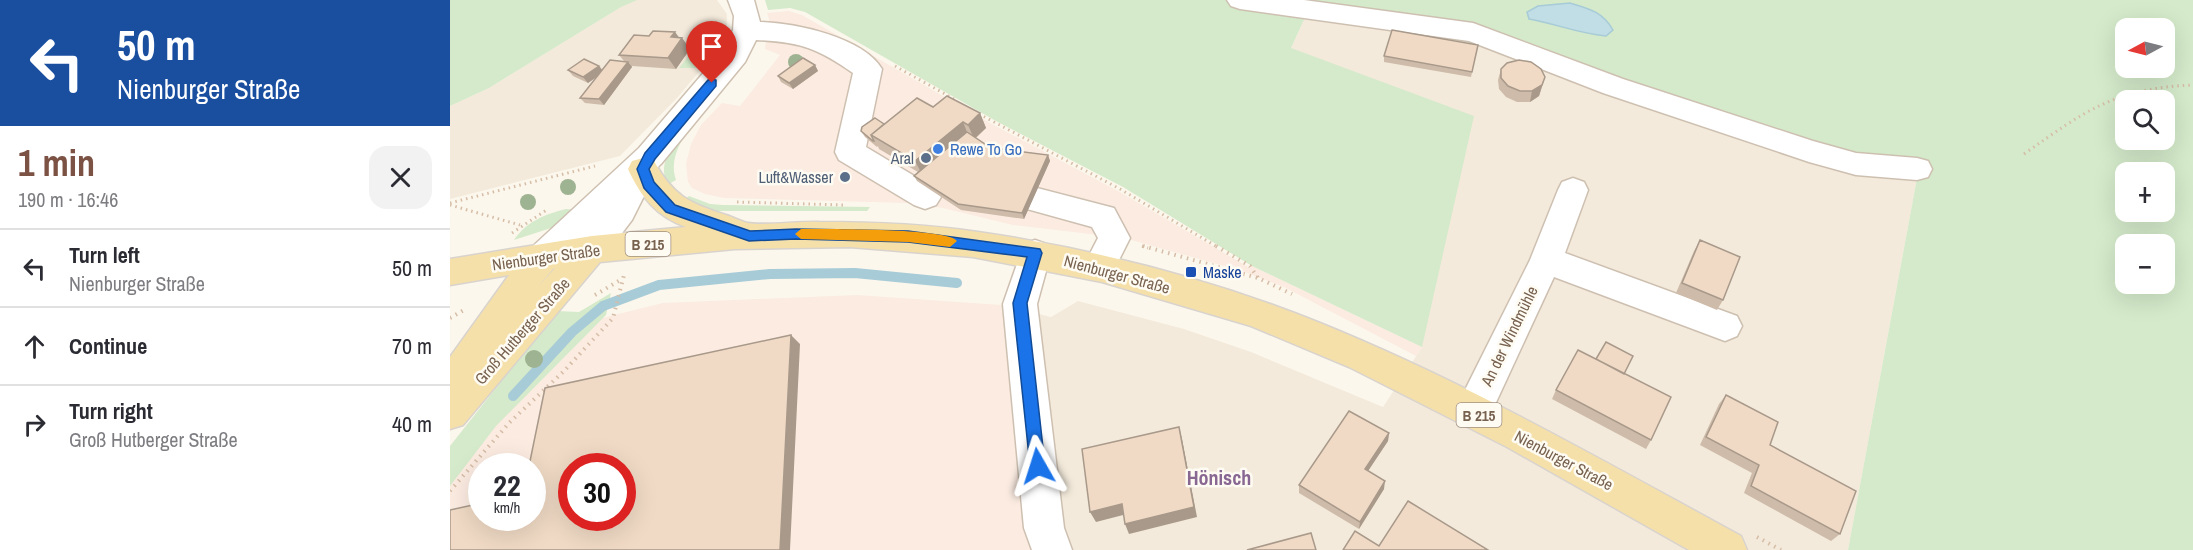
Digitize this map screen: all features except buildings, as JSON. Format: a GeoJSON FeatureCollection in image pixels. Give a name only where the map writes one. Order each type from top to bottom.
{"type":"FeatureCollection","features":[{"type":"Feature","properties":{"kind":"main road"},"geometry":{"type":"LineString","coordinates":[[646,163],[649,184],[671,208],[749,236]]}},
{"type":"Feature","properties":{"kind":"main road","name":"Nienburger Straße"},"geometry":{"type":"LineString","coordinates":[[450,272],[592,249],[749,236],[806,234],[908,237],[1035,253],[1099,267],[1208,298],[1306,333],[1388,369],[1473,412],[1727,550]]}},
{"type":"Feature","properties":{"kind":"main road","name":"Groß Hutberger Straße"},"geometry":{"type":"LineString","coordinates":[[450,413],[592,249]]}},
{"type":"Feature","properties":{"kind":"main road","name":"Groß Hutberger Straße"},"geometry":{"type":"LineString","coordinates":[[453,365],[544,256]]}},
{"type":"Feature","properties":{"kind":"street"},"geometry":{"type":"LineString","coordinates":[[741,0],[747,16],[747,30],[788,32],[834,46],[868,69],[850,152],[944,191]]}},
{"type":"Feature","properties":{"kind":"street"},"geometry":{"type":"LineString","coordinates":[[1240,0],[1473,32],[1613,86],[1809,151],[1856,164],[1917,169]]}},
{"type":"Feature","properties":{"kind":"street","name":"Groß Hutberger Straße"},"geometry":{"type":"LineString","coordinates":[[544,256],[646,163],[735,55],[747,30]]}},
{"type":"Feature","properties":{"kind":"street","name":"Groß Hutberger Straße"},"geometry":{"type":"LineString","coordinates":[[592,249],[621,211],[646,163]]}},
{"type":"Feature","properties":{"kind":"street"},"geometry":{"type":"LineString","coordinates":[[908,237],[944,191],[970,182],[1103,217],[1114,238],[1099,267]]}},
{"type":"Feature","properties":{"kind":"street","name":"An der Windmühle"},"geometry":{"type":"LineString","coordinates":[[1473,412],[1546,260],[1573,190]]}},
{"type":"Feature","properties":{"kind":"street"},"geometry":{"type":"LineString","coordinates":[[1035,253],[1020,303],[1044,528],[1052,550]]}},
{"type":"Feature","properties":{"kind":"street"},"geometry":{"type":"LineString","coordinates":[[1546,260],[1725,326]]}},
{"type":"Feature","properties":{"kind":"path"},"geometry":{"type":"LineString","coordinates":[[893,65],[963,105]]}},
{"type":"Feature","properties":{"kind":"path"},"geometry":{"type":"LineString","coordinates":[[2024,154],[2084,112],[2120,94],[2150,87],[2193,85]]}},
{"type":"Feature","properties":{"kind":"path"},"geometry":{"type":"LineString","coordinates":[[973,110],[1120,189],[1250,266],[1258,278]]}},
{"type":"Feature","properties":{"kind":"path"},"geometry":{"type":"LineString","coordinates":[[450,204],[596,166]]}},
{"type":"Feature","properties":{"kind":"path"},"geometry":{"type":"LineString","coordinates":[[450,204],[521,225]]}},
{"type":"Feature","properties":{"kind":"path"},"geometry":{"type":"LineString","coordinates":[[450,491],[509,423],[564,371],[613,318],[623,279],[590,297]]}},
{"type":"Feature","properties":{"kind":"shaded area"},"geometry":{"type":"Polygon","coordinates":[[[632,0],[717,0],[727,14],[726,40],[677,98],[620,156],[450,199],[450,106],[489,88],[632,0]]]}},
{"type":"Feature","properties":{"kind":"shaded area"},"geometry":{"type":"Polygon","coordinates":[[[789,11],[802,15],[990,123],[1118,191],[1250,268],[1252,266],[1422,347],[1416,356],[1284,287],[1242,271],[1124,238],[1013,225],[943,208],[908,203],[724,198],[705,194],[692,188],[688,182],[686,164],[691,144],[701,125],[722,103],[740,106],[780,55],[765,49],[769,19],[767,13],[789,11]]]}},
{"type":"Feature","properties":{"kind":"shaded area"},"geometry":{"type":"Polygon","coordinates":[[[1308,11],[1490,48],[1920,162],[1848,550],[1031,550],[1026,536],[1001,305],[1051,317],[1078,301],[1184,329],[1251,352],[1383,407],[1422,347],[1291,48],[1308,11]]]}},
{"type":"Feature","properties":{"kind":"shaded area"},"geometry":{"type":"Polygon","coordinates":[[[857,295],[1001,305],[1026,536],[1031,550],[450,550],[450,483],[468,460],[468,531],[546,531],[546,453],[473,453],[501,417],[598,319],[663,303],[857,295]]]}},
{"type":"Feature","properties":{"kind":"green space"},"geometry":{"type":"Polygon","coordinates":[[[450,0],[637,0],[621,7],[489,88],[450,106],[450,0]]]}},
{"type":"Feature","properties":{"kind":"green space"},"geometry":{"type":"Polygon","coordinates":[[[765,0],[2193,0],[2193,550],[1848,550],[1920,162],[1857,165],[1507,51],[1308,11],[1291,48],[1474,116],[1422,347],[1252,266],[1123,187],[996,121],[805,12],[790,8],[768,10],[765,0]]]}},
{"type":"Feature","properties":{"kind":"green space"},"geometry":{"type":"Polygon","coordinates":[[[708,40],[718,42],[697,68],[679,68],[700,42],[708,40]]]}},
{"type":"Feature","properties":{"kind":"green space"},"geometry":{"type":"Polygon","coordinates":[[[690,126],[679,145],[675,159],[676,180],[667,185],[664,176],[666,160],[690,126]]]}},
{"type":"Feature","properties":{"kind":"green space"},"geometry":{"type":"Polygon","coordinates":[[[689,196],[710,204],[723,205],[870,207],[867,211],[717,211],[702,210],[682,202],[689,196]]]}},
{"type":"Feature","properties":{"kind":"green space"},"geometry":{"type":"Polygon","coordinates":[[[566,209],[577,210],[551,228],[514,240],[524,228],[537,220],[566,209]]]}},
{"type":"Feature","properties":{"kind":"green space"},"geometry":{"type":"Polygon","coordinates":[[[611,293],[606,315],[496,426],[475,453],[468,453],[468,463],[450,486],[450,446],[557,311],[579,312],[611,293]]]}},
{"type":"Feature","properties":{"kind":"water"},"geometry":{"type":"Polygon","coordinates":[[[1570,3],[1590,9],[1600,15],[1613,30],[1606,36],[1595,35],[1529,19],[1527,12],[1538,6],[1570,3]]]}},
{"type":"Feature","properties":{"kind":"waterway"},"geometry":{"type":"LineString","coordinates":[[513,396],[572,332],[603,306],[659,285],[770,274],[855,273],[957,283]]}},
{"type":"Feature","properties":{"kind":"slow traffic"},"geometry":{"type":"LineString","coordinates":[[801,234],[908,237],[950,241]]}},
{"type":"Feature","properties":{"kind":"place","name":"Rewe To Go"},"geometry":{"type":"Point","coordinates":[938,149]}},
{"type":"Feature","properties":{"kind":"place","name":"Aral"},"geometry":{"type":"Point","coordinates":[926,158]}},
{"type":"Feature","properties":{"kind":"place","name":"Luft&Wasser"},"geometry":{"type":"Point","coordinates":[845,177]}},
{"type":"Feature","properties":{"kind":"place","name":"Maske"},"geometry":{"type":"Point","coordinates":[1191,272]}},
{"type":"Feature","properties":{"kind":"district","name":"Hönisch"},"geometry":{"type":"Point","coordinates":[1219,477]}},
{"type":"Feature","properties":{"kind":"route"},"geometry":{"type":"LineString","coordinates":[[712,83],[650,156],[643,169],[649,184],[671,208],[749,236],[834,234],[908,237],[1035,253],[1020,303],[1038,466]]}}]}
